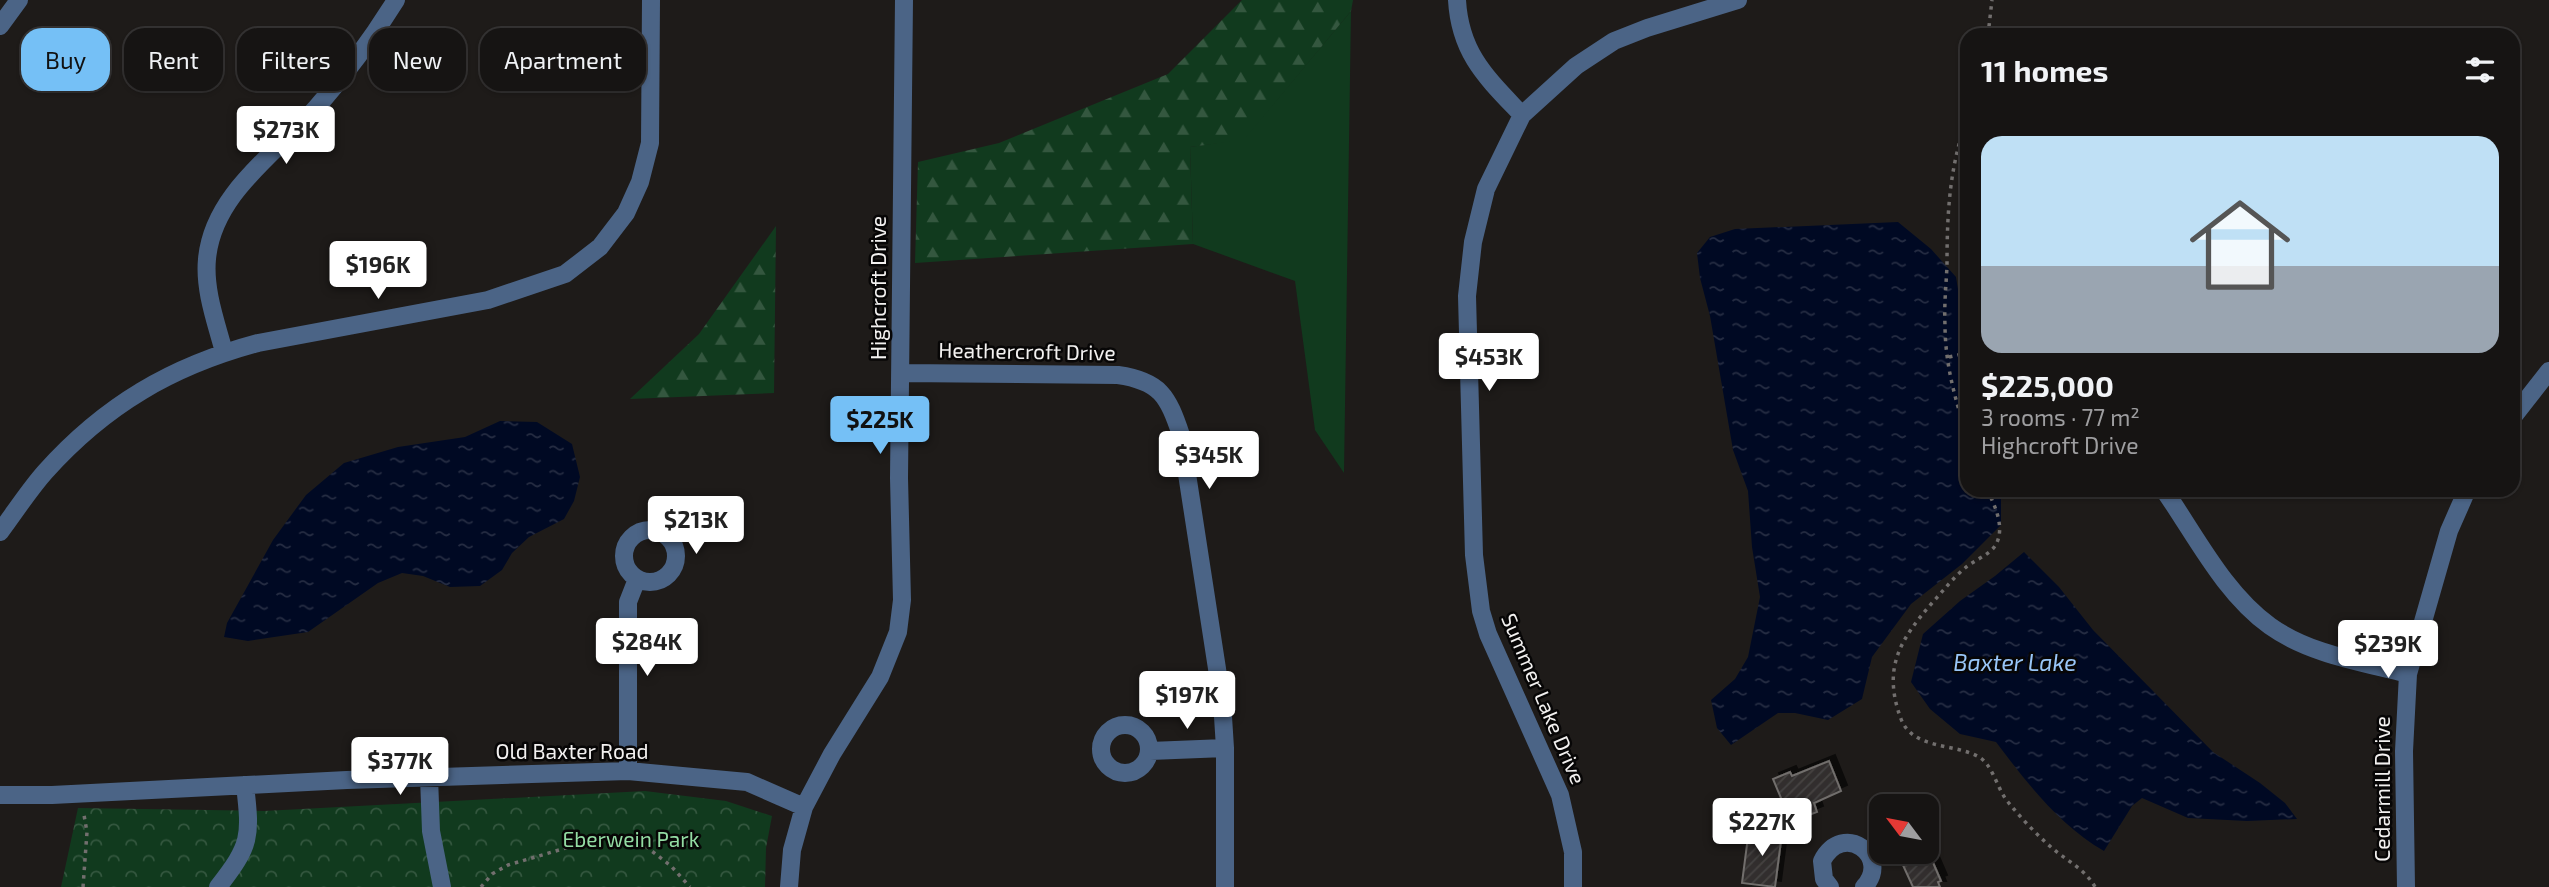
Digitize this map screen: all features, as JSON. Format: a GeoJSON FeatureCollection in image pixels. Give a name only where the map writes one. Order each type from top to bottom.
{"type":"FeatureCollection","features":[{"type":"Feature","properties":{"kind":"street"},"geometry":{"type":"LineString","coordinates":[[0,26],[19,0]]}},
{"type":"Feature","properties":{"kind":"street"},"geometry":{"type":"LineString","coordinates":[[224,352],[207,287],[207,258],[218,217],[245,181],[317,108],[396,0]]}},
{"type":"Feature","properties":{"kind":"street"},"geometry":{"type":"LineString","coordinates":[[0,532],[45,472],[86,432],[120,405],[168,375],[224,352],[300,334],[488,300],[565,274],[600,247],[626,213],[640,182],[650,143],[651,0]]}},
{"type":"Feature","properties":{"kind":"street","name":"Highcroft Drive"},"geometry":{"type":"LineString","coordinates":[[789,887],[792,850],[804,807],[832,754],[880,677],[898,632],[902,600],[899,478],[904,0]]}},
{"type":"Feature","properties":{"kind":"street"},"geometry":{"type":"LineString","coordinates":[[1457,0],[1461,27],[1470,55],[1485,76],[1521,115]]}},
{"type":"Feature","properties":{"kind":"street","name":"Summer Lake Drive"},"geometry":{"type":"LineString","coordinates":[[1573,887],[1573,852],[1560,795],[1488,634],[1481,611],[1474,555],[1467,296],[1472,242],[1486,189],[1521,115],[1576,66],[1614,41],[1738,0]]}},
{"type":"Feature","properties":{"kind":"street"},"geometry":{"type":"LineString","coordinates":[[2520,408],[2549,371]]}},
{"type":"Feature","properties":{"kind":"street","name":"Heathercroft Drive"},"geometry":{"type":"LineString","coordinates":[[901,373],[1118,374],[1137,378],[1161,390],[1171,406],[1181,435],[1222,701],[1225,748],[1224,887]]}},
{"type":"Feature","properties":{"kind":"street"},"geometry":{"type":"LineString","coordinates":[[2169,497],[2230,587],[2271,627],[2337,656],[2408,674]]}},
{"type":"Feature","properties":{"kind":"street","name":"Cedarmill Drive"},"geometry":{"type":"LineString","coordinates":[[2406,887],[2404,751],[2408,674],[2449,531],[2464,497]]}},
{"type":"Feature","properties":{"kind":"street"},"geometry":{"type":"LineString","coordinates":[[628,771],[628,602],[637,579]]}},
{"type":"Feature","properties":{"kind":"street"},"geometry":{"type":"LineString","coordinates":[[1150,751],[1225,748]]}},
{"type":"Feature","properties":{"kind":"street","name":"Old Baxter Road"},"geometry":{"type":"LineString","coordinates":[[0,794],[52,795],[429,777],[628,771],[747,782],[804,807]]}},
{"type":"Feature","properties":{"kind":"street"},"geometry":{"type":"LineString","coordinates":[[429,777],[431,831],[442,887]]}},
{"type":"Feature","properties":{"kind":"street"},"geometry":{"type":"LineString","coordinates":[[218,887],[247,843],[249,825],[245,785]]}},
{"type":"Feature","properties":{"kind":"street"},"geometry":{"type":"LineString","coordinates":[[1830,887],[1824,879],[1822,861],[1832,847],[1849,843],[1865,849],[1870,856],[1873,868],[1864,887]]}},
{"type":"Feature","properties":{"kind":"path"},"geometry":{"type":"LineString","coordinates":[[1989,28],[1992,0]]}},
{"type":"Feature","properties":{"kind":"path"},"geometry":{"type":"LineString","coordinates":[[1960,139],[1956,150],[1947,234],[1945,326],[1952,387],[1960,413]]}},
{"type":"Feature","properties":{"kind":"path"},"geometry":{"type":"LineString","coordinates":[[1948,358],[1960,355]]}},
{"type":"Feature","properties":{"kind":"path"},"geometry":{"type":"LineString","coordinates":[[1990,497],[1998,518],[1999,533],[1995,545],[1964,568],[1909,630],[1900,646],[1895,666],[1895,699],[1908,731],[1922,739],[1969,752],[1982,759],[2006,800],[2053,849],[2090,878],[2095,887]]}},
{"type":"Feature","properties":{"kind":"path"},"geometry":{"type":"LineString","coordinates":[[83,887],[87,832],[84,815]]}},
{"type":"Feature","properties":{"kind":"path"},"geometry":{"type":"LineString","coordinates":[[481,887],[492,874],[508,865],[600,838],[616,837],[644,845],[671,866],[690,887]]}},
{"type":"Feature","properties":{"kind":"green space"},"geometry":{"type":"Polygon","coordinates":[[[1242,0],[1353,0],[1351,11],[1244,140],[1190,147],[1193,244],[915,263],[918,162],[999,143],[1168,74],[1242,0]]]}},
{"type":"Feature","properties":{"kind":"green space"},"geometry":{"type":"Polygon","coordinates":[[[1351,11],[1344,473],[1315,430],[1295,281],[1193,244],[1190,147],[1244,139],[1351,11]]]}},
{"type":"Feature","properties":{"kind":"green space"},"geometry":{"type":"Polygon","coordinates":[[[776,226],[774,393],[630,399],[699,334],[776,226]]]}},
{"type":"Feature","properties":{"kind":"green space","name":"Eberwein Park"},"geometry":{"type":"Polygon","coordinates":[[[645,791],[726,801],[772,816],[766,848],[765,887],[61,887],[78,808],[264,811],[645,791]]]}},
{"type":"Feature","properties":{"kind":"water"},"geometry":{"type":"Polygon","coordinates":[[[1898,222],[1931,249],[1956,277],[1960,302],[1960,497],[2000,497],[2001,525],[1962,564],[1911,604],[1872,657],[1862,699],[1828,720],[1795,713],[1778,713],[1731,745],[1717,728],[1711,700],[1735,679],[1748,657],[1760,597],[1752,547],[1748,491],[1733,450],[1697,253],[1710,237],[1735,229],[1898,222]]]}},
{"type":"Feature","properties":{"kind":"water"},"geometry":{"type":"Polygon","coordinates":[[[500,421],[537,422],[572,444],[580,477],[574,501],[564,519],[529,537],[512,553],[502,570],[480,586],[450,587],[423,576],[402,573],[378,583],[308,632],[248,641],[224,637],[227,623],[273,540],[306,495],[344,463],[398,447],[465,437],[500,421]]]}},
{"type":"Feature","properties":{"kind":"water","name":"Baxter Lake"},"geometry":{"type":"Polygon","coordinates":[[[2024,552],[2059,587],[2093,630],[2213,752],[2260,783],[2285,803],[2297,819],[2247,821],[2188,818],[2142,798],[2132,806],[2104,851],[2058,816],[1996,742],[1960,734],[1930,709],[1911,682],[1923,634],[1960,601],[2024,552]]]}},
{"type":"Feature","properties":{"kind":"building"},"geometry":{"type":"Polygon","coordinates":[[[1829,761],[1841,791],[1814,803],[1817,812],[1791,822],[1773,779],[1790,772],[1792,776],[1829,761]]]}},
{"type":"Feature","properties":{"kind":"building"},"geometry":{"type":"Polygon","coordinates":[[[1749,829],[1782,833],[1775,887],[1742,883],[1749,829]]]}},
{"type":"Feature","properties":{"kind":"building"},"geometry":{"type":"Polygon","coordinates":[[[1902,864],[1934,864],[1941,881],[1938,882],[1940,887],[1913,887],[1902,864]]]}}]}
